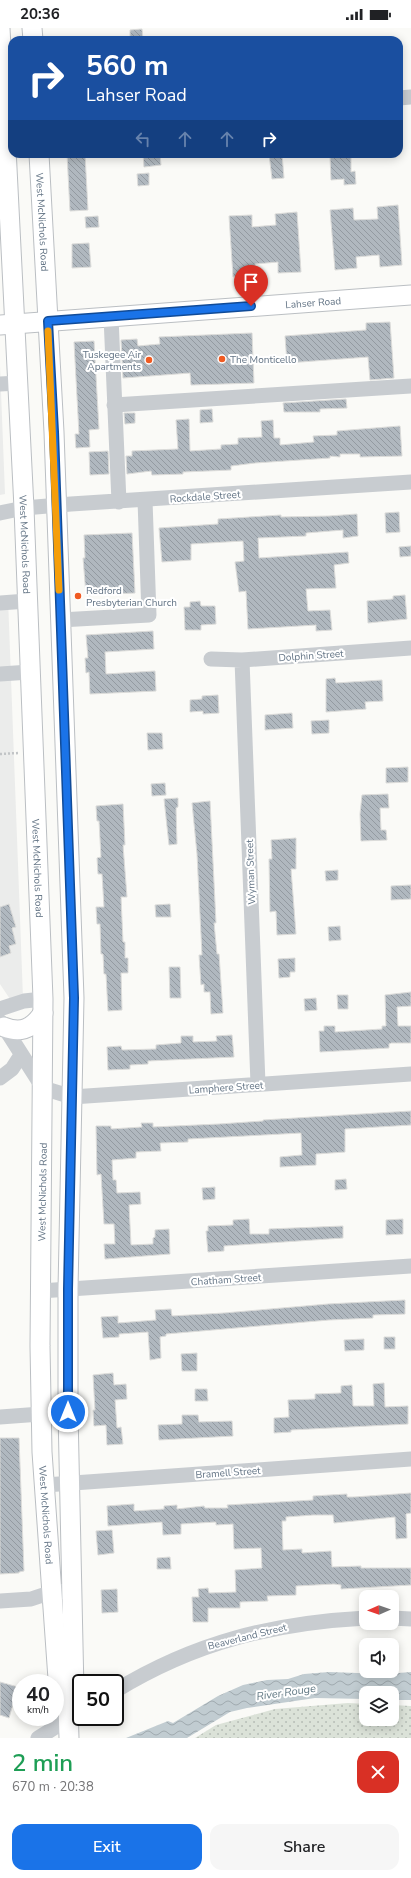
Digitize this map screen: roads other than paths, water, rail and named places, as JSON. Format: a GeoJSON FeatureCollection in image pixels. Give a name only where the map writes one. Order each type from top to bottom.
{"type":"FeatureCollection","features":[{"type":"Feature","properties":{"kind":"main road","name":"West McNichols Road"},"geometry":{"type":"LineString","coordinates":[[0,28],[8,113]]}},
{"type":"Feature","properties":{"kind":"main road","name":"West McNichols Road"},"geometry":{"type":"LineString","coordinates":[[8,150],[5,226],[9,383],[24,508],[43,1006],[40,1291],[41,1414],[60,1692],[71,1722]]}},
{"type":"Feature","properties":{"kind":"main road","name":"West McNichols Road"},"geometry":{"type":"LineString","coordinates":[[39,158],[58,547],[74,998],[68,1289],[68,1412],[71,1483],[74,1691],[71,1722]]}},
{"type":"Feature","properties":{"kind":"main road","name":"Lahser Road"},"geometry":{"type":"LineString","coordinates":[[8,325],[411,295]]}},
{"type":"Feature","properties":{"kind":"main road"},"geometry":{"type":"LineString","coordinates":[[26,548],[43,542],[58,547]]}},
{"type":"Feature","properties":{"kind":"main road"},"geometry":{"type":"LineString","coordinates":[[41,949],[72,948]]}},
{"type":"Feature","properties":{"kind":"main road"},"geometry":{"type":"LineString","coordinates":[[1,1019],[18,1030],[30,1028],[43,1006],[74,998]]}},
{"type":"Feature","properties":{"kind":"street"},"geometry":{"type":"LineString","coordinates":[[111,317],[119,502]]}},
{"type":"Feature","properties":{"kind":"street"},"geometry":{"type":"LineString","coordinates":[[114,405],[411,386]]}},
{"type":"Feature","properties":{"kind":"street","name":"Rockdale Street"},"geometry":{"type":"LineString","coordinates":[[0,513],[24,508],[411,482]]}},
{"type":"Feature","properties":{"kind":"street"},"geometry":{"type":"LineString","coordinates":[[60,620],[149,615],[145,500]]}},
{"type":"Feature","properties":{"kind":"street"},"geometry":{"type":"LineString","coordinates":[[0,603],[27,601]]}},
{"type":"Feature","properties":{"kind":"street","name":"Dolphin Street"},"geometry":{"type":"LineString","coordinates":[[211,660],[242,660],[411,648]]}},
{"type":"Feature","properties":{"kind":"street","name":"Wyman Street"},"geometry":{"type":"LineString","coordinates":[[242,660],[258,1084]]}},
{"type":"Feature","properties":{"kind":"street"},"geometry":{"type":"LineString","coordinates":[[0,674],[30,672]]}},
{"type":"Feature","properties":{"kind":"street"},"geometry":{"type":"LineString","coordinates":[[43,1006],[24,1001],[1,1019],[21,1055],[43,1088]]}},
{"type":"Feature","properties":{"kind":"street"},"geometry":{"type":"LineString","coordinates":[[0,1078],[12,1069],[21,1055]]}},
{"type":"Feature","properties":{"kind":"street","name":"Lamphere Street"},"geometry":{"type":"LineString","coordinates":[[43,1088],[72,1096],[411,1074]]}},
{"type":"Feature","properties":{"kind":"street","name":"Chatham Street"},"geometry":{"type":"LineString","coordinates":[[40,1291],[411,1266]]}},
{"type":"Feature","properties":{"kind":"street"},"geometry":{"type":"LineString","coordinates":[[0,1418],[68,1412]]}},
{"type":"Feature","properties":{"kind":"street","name":"Bramell Street"},"geometry":{"type":"LineString","coordinates":[[45,1485],[411,1459]]}},
{"type":"Feature","properties":{"kind":"street"},"geometry":{"type":"LineString","coordinates":[[0,1601],[31,1599],[52,1592],[72,1590]]}},
{"type":"Feature","properties":{"kind":"street"},"geometry":{"type":"LineString","coordinates":[[399,1618],[411,1619]]}},
{"type":"Feature","properties":{"kind":"street","name":"Beaverland Street"},"geometry":{"type":"LineString","coordinates":[[124,1686],[163,1664],[194,1650],[230,1639],[303,1623],[359,1619]]}},
{"type":"Feature","properties":{"kind":"street"},"geometry":{"type":"LineString","coordinates":[[38,1738],[71,1722]]}},
{"type":"Feature","properties":{"kind":"water","name":"River Rouge"},"geometry":{"type":"Polygon","coordinates":[[[329,1672],[359,1673],[359,1678],[399,1678],[399,1673],[411,1672],[411,1700],[399,1700],[399,1686],[359,1686],[359,1699],[315,1698],[230,1712],[187,1738],[126,1738],[168,1721],[173,1723],[218,1696],[243,1685],[267,1680],[288,1679],[304,1674],[329,1672]]]}},
{"type":"Feature","properties":{"kind":"place","name":"The Monticello"},"geometry":{"type":"Point","coordinates":[222,359]}},
{"type":"Feature","properties":{"kind":"place","name":"Tuskegee Air Apartments"},"geometry":{"type":"Point","coordinates":[149,360]}},
{"type":"Feature","properties":{"kind":"place","name":"Redford Presbyterian Church"},"geometry":{"type":"Point","coordinates":[78,596]}}]}
